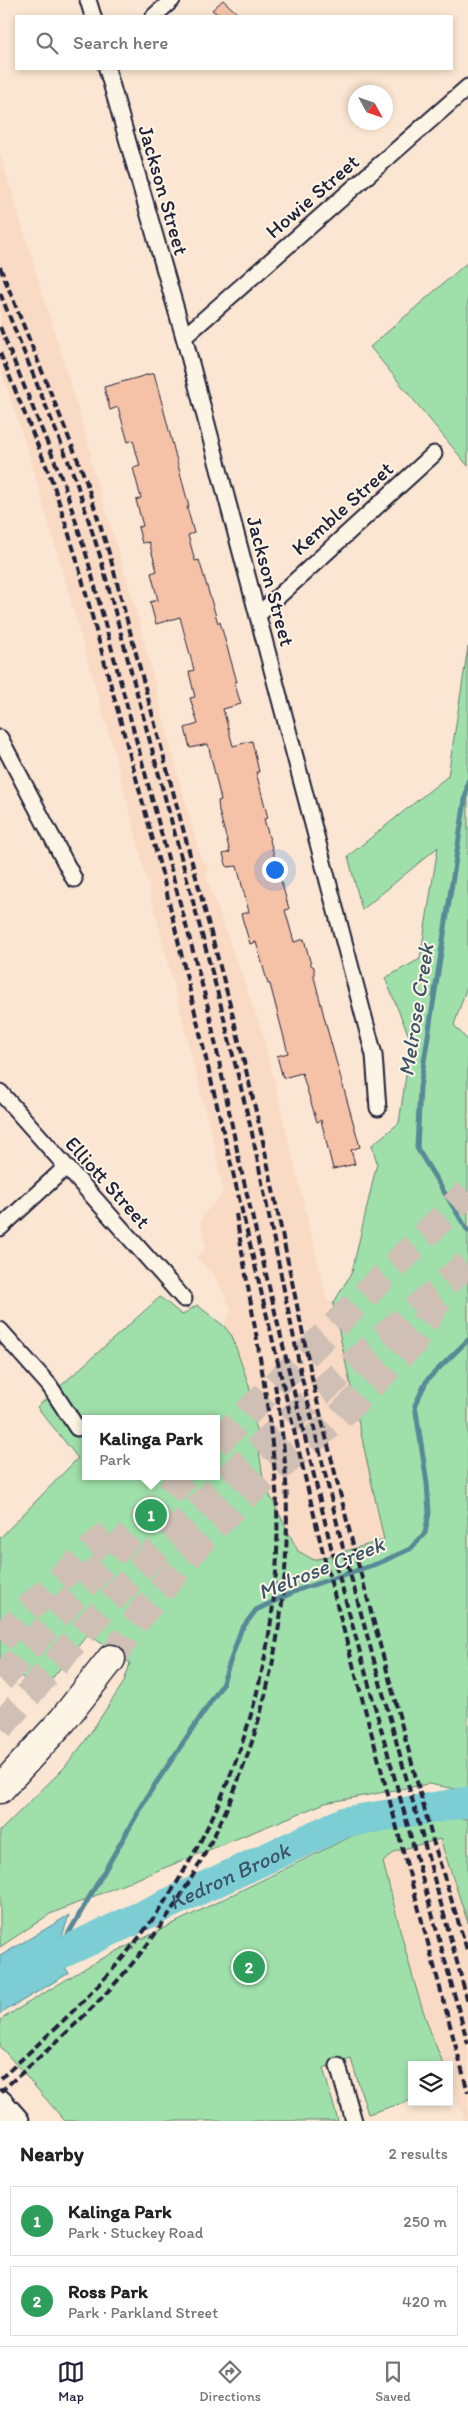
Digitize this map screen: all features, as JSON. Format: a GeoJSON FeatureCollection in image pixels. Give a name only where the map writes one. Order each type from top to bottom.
{"type":"FeatureCollection","features":[{"type":"Feature","properties":{"kind":"highway"},"geometry":{"type":"LineString","coordinates":[[0,1789],[63,1720],[111,1659]]}},
{"type":"Feature","properties":{"kind":"highway"},"geometry":{"type":"LineString","coordinates":[[0,2103],[16,2121]]}},
{"type":"Feature","properties":{"kind":"street"},"geometry":{"type":"LineString","coordinates":[[88,0],[93,15]]}},
{"type":"Feature","properties":{"kind":"street"},"geometry":{"type":"LineString","coordinates":[[155,15],[172,0]]}},
{"type":"Feature","properties":{"kind":"street","name":"Jackson Street"},"geometry":{"type":"LineString","coordinates":[[107,70],[184,337],[374,1055],[378,1108]]}},
{"type":"Feature","properties":{"kind":"street","name":"Howie Street"},"geometry":{"type":"LineString","coordinates":[[184,337],[468,87]]}},
{"type":"Feature","properties":{"kind":"street","name":"Kemble Street"},"geometry":{"type":"LineString","coordinates":[[258,615],[434,454]]}},
{"type":"Feature","properties":{"kind":"street"},"geometry":{"type":"LineString","coordinates":[[0,738],[74,879]]}},
{"type":"Feature","properties":{"kind":"street","name":"Elliott Street"},"geometry":{"type":"LineString","coordinates":[[0,1092],[184,1299]]}},
{"type":"Feature","properties":{"kind":"street"},"geometry":{"type":"LineString","coordinates":[[0,1228],[66,1167]]}},
{"type":"Feature","properties":{"kind":"street"},"geometry":{"type":"LineString","coordinates":[[0,1330],[49,1385],[77,1428]]}},
{"type":"Feature","properties":{"kind":"street"},"geometry":{"type":"LineString","coordinates":[[338,2066],[354,2121]]}},
{"type":"Feature","properties":{"kind":"shaded area"},"geometry":{"type":"Polygon","coordinates":[[[0,154],[92,455],[89,457],[135,606],[202,862],[206,862],[209,872],[205,873],[263,1034],[327,1300],[333,1304],[385,1540],[314,1560],[298,1551],[264,1484],[249,1386],[232,1336],[224,1326],[231,1309],[216,1278],[196,1257],[206,1249],[201,1223],[202,1216],[223,1193],[214,1145],[116,759],[30,458],[0,366],[0,154]]]}},
{"type":"Feature","properties":{"kind":"shaded area"},"geometry":{"type":"Polygon","coordinates":[[[440,1839],[468,1923],[468,2121],[465,2121],[453,2088],[453,2061],[442,2061],[432,2039],[412,1973],[383,1862],[396,1851],[440,1839]]]}},
{"type":"Feature","properties":{"kind":"green space"},"geometry":{"type":"Polygon","coordinates":[[[468,262],[468,466],[370,347],[468,262]]]}},
{"type":"Feature","properties":{"kind":"green space"},"geometry":{"type":"Polygon","coordinates":[[[468,647],[468,983],[454,1025],[468,1041],[468,1791],[428,1784],[325,1803],[50,1914],[0,1947],[0,1831],[64,1768],[83,1744],[124,1682],[130,1663],[88,1634],[42,1691],[0,1662],[0,1538],[78,1458],[37,1407],[160,1297],[182,1315],[197,1305],[224,1326],[232,1336],[249,1386],[264,1484],[298,1551],[314,1560],[384,1540],[333,1304],[352,1272],[377,1163],[372,1145],[399,1123],[411,1041],[385,978],[420,959],[438,847],[362,910],[348,856],[448,776],[468,647]]]}},
{"type":"Feature","properties":{"kind":"green space"},"geometry":{"type":"Polygon","coordinates":[[[442,1818],[468,1819],[468,1923],[440,1839],[396,1851],[383,1862],[417,1990],[442,2061],[408,2061],[408,2101],[368,2114],[351,2059],[323,2068],[338,2121],[65,2121],[0,2046],[0,2020],[97,1961],[352,1836],[442,1818]]]}},
{"type":"Feature","properties":{"kind":"water"},"geometry":{"type":"Polygon","coordinates":[[[69,1915],[56,1955],[69,1973],[0,2014],[0,1956],[69,1915]]]}},
{"type":"Feature","properties":{"kind":"building"},"geometry":{"type":"Polygon","coordinates":[[[223,0],[239,15],[219,15],[212,10],[223,0]]]}},
{"type":"Feature","properties":{"kind":"building"},"geometry":{"type":"Polygon","coordinates":[[[154,373],[189,507],[187,507],[194,533],[188,535],[195,561],[199,560],[218,623],[220,622],[237,682],[234,682],[241,704],[223,709],[233,746],[252,741],[259,772],[256,772],[268,818],[264,819],[289,909],[285,910],[294,942],[304,939],[311,965],[314,967],[314,977],[328,1032],[360,1147],[351,1150],[355,1164],[333,1169],[321,1120],[317,1122],[302,1073],[283,1078],[277,1056],[288,1053],[270,984],[268,984],[256,942],[250,944],[241,914],[249,912],[237,866],[227,867],[223,854],[230,852],[219,811],[218,801],[221,800],[208,744],[190,748],[185,728],[198,724],[190,698],[195,697],[189,672],[194,670],[180,617],[156,624],[150,602],[158,600],[151,573],[157,571],[149,542],[142,543],[138,527],[143,526],[136,500],[141,498],[133,468],[140,466],[133,440],[128,442],[118,407],[110,410],[104,387],[154,373]]]}},
{"type":"Feature","properties":{"kind":"waterway","name":"Melrose Creek"},"geometry":{"type":"LineString","coordinates":[[468,781],[420,1087],[417,1148],[468,1231]]}},
{"type":"Feature","properties":{"kind":"waterway","name":"Melrose Creek"},"geometry":{"type":"LineString","coordinates":[[56,1955],[150,1792],[222,1685],[241,1630],[256,1610],[298,1590],[379,1563],[410,1549],[425,1533],[429,1513],[427,1483],[415,1405],[427,1380],[468,1340]]}},
{"type":"Feature","properties":{"kind":"waterway","name":"Kedron Brook"},"geometry":{"type":"LineString","coordinates":[[0,1985],[23,1971],[345,1822],[468,1802]]}},
{"type":"Feature","properties":{"kind":"tunnel"},"geometry":{"type":"LineString","coordinates":[[220,1440],[468,1192]]}},
{"type":"Feature","properties":{"kind":"tunnel"},"geometry":{"type":"LineString","coordinates":[[0,1727],[115,1596],[174,1532],[236,1470],[293,1417],[468,1263]]}},
{"type":"Feature","properties":{"kind":"tunnel"},"geometry":{"type":"LineString","coordinates":[[111,1659],[141,1614],[210,1530],[251,1491],[337,1419],[412,1344],[438,1300]]}},
{"type":"Feature","properties":{"kind":"tunnel"},"geometry":{"type":"LineString","coordinates":[[0,1680],[74,1596],[181,1480]]}},
{"type":"Feature","properties":{"kind":"tunnel"},"geometry":{"type":"LineString","coordinates":[[0,1640],[26,1611],[109,1533]]}},
{"type":"Feature","properties":{"kind":"railway"},"geometry":{"type":"LineString","coordinates":[[0,267],[85,478],[109,553],[229,1000],[261,1132],[316,1397],[353,1545],[433,1841],[468,1953]]}},
{"type":"Feature","properties":{"kind":"railway"},"geometry":{"type":"LineString","coordinates":[[0,293],[75,478],[100,556],[219,998],[252,1133],[302,1378],[343,1548],[468,2002]]}},
{"type":"Feature","properties":{"kind":"railway"},"geometry":{"type":"LineString","coordinates":[[0,327],[64,484],[87,557],[208,1007],[240,1165],[332,1551],[468,2044]]}},
{"type":"Feature","properties":{"kind":"railway"},"geometry":{"type":"LineString","coordinates":[[0,353],[53,483],[76,557],[163,877],[323,1553],[468,2092]]}},
{"type":"Feature","properties":{"kind":"railway"},"geometry":{"type":"LineString","coordinates":[[0,2079],[99,1985],[129,1950],[165,1901],[197,1848],[224,1792],[245,1733],[261,1673],[272,1612],[277,1550],[276,1489],[269,1420],[236,1214]]}},
{"type":"Feature","properties":{"kind":"railway"},"geometry":{"type":"LineString","coordinates":[[0,2092],[91,2009],[140,1954],[183,1892],[219,1826],[247,1756],[268,1684],[281,1610],[287,1535],[285,1460],[275,1385]]}},
{"type":"Feature","properties":{"kind":"place","name":"Kalinga Park"},"geometry":{"type":"Point","coordinates":[151,1515]}},
{"type":"Feature","properties":{"kind":"place","name":"Ross Park"},"geometry":{"type":"Point","coordinates":[249,1967]}}]}
